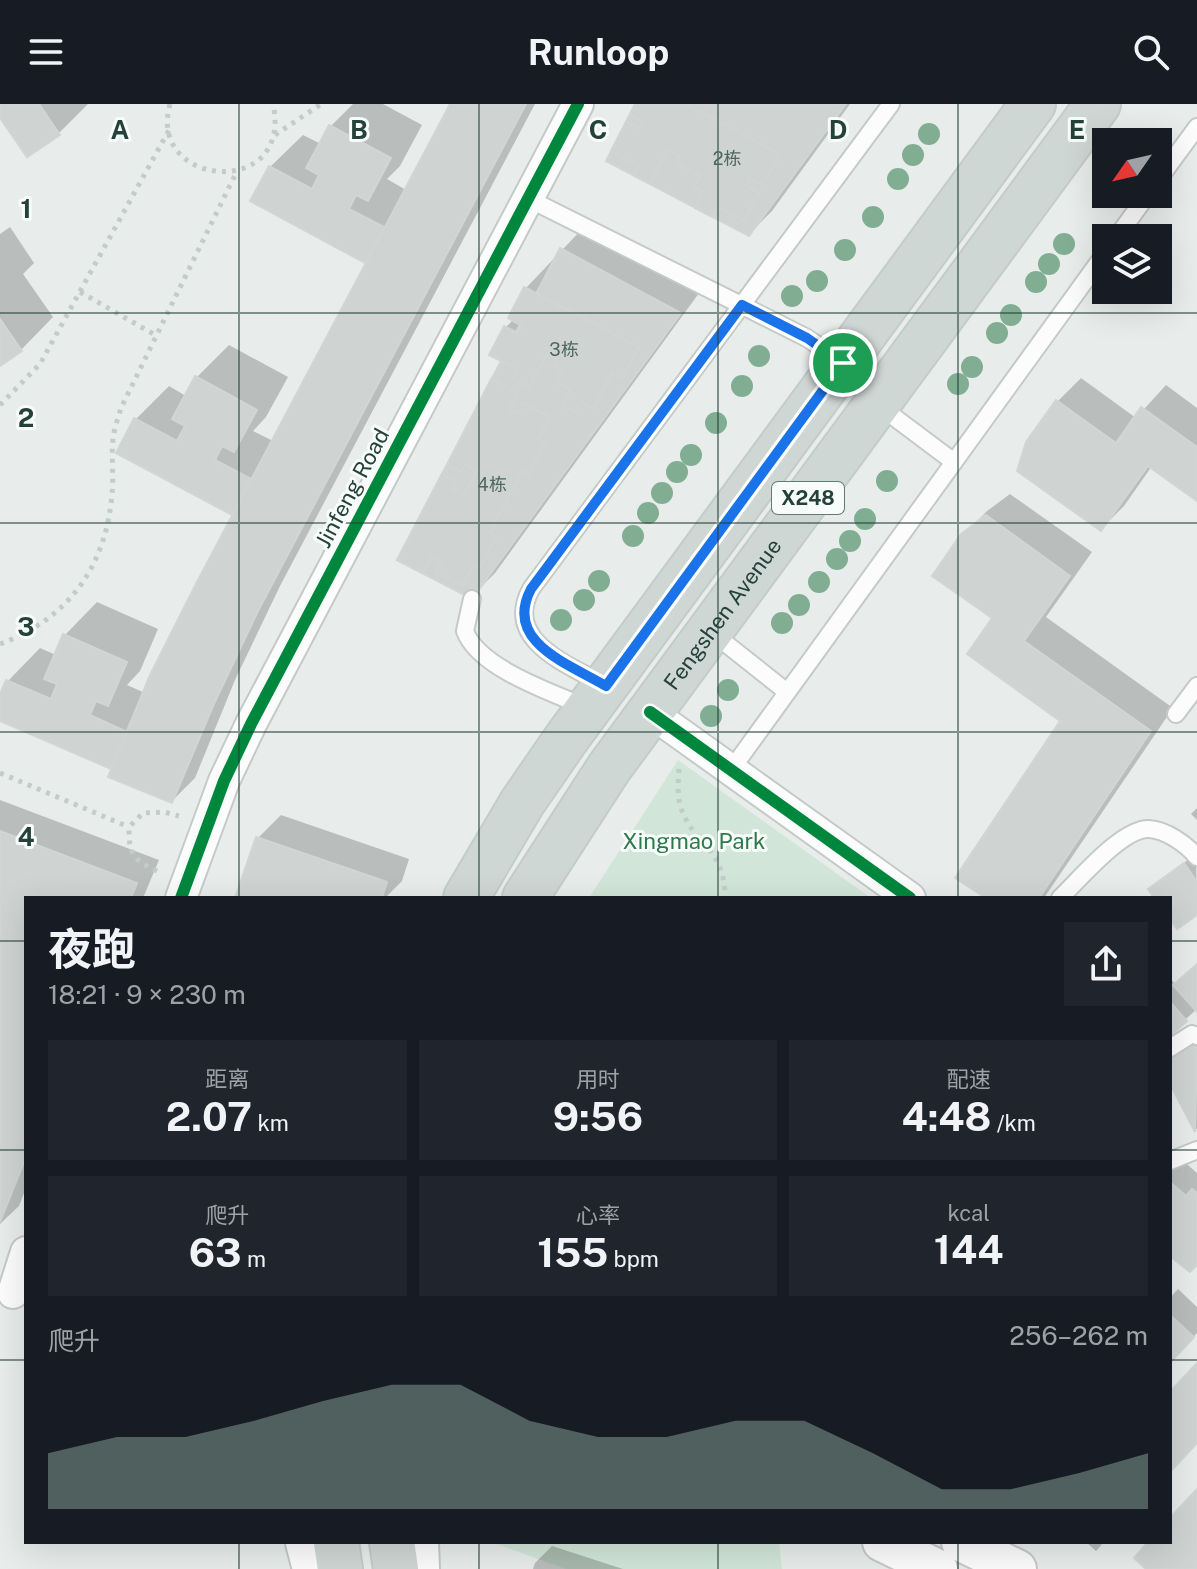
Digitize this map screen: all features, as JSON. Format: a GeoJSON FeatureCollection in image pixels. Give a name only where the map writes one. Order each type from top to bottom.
{"type":"FeatureCollection","features":[{"type":"Feature","properties":{"kind":"main road","name":"X248"},"geometry":{"type":"LineString","coordinates":[[467,896],[522,803],[597,698],[1033,104]]}},
{"type":"Feature","properties":{"kind":"main road","name":"Fengshen Avenue"},"geometry":{"type":"LineString","coordinates":[[526,896],[572,821],[650,712],[1098,104]]}},
{"type":"Feature","properties":{"kind":"main road"},"geometry":{"type":"LineString","coordinates":[[308,1544],[314,1569]]}},
{"type":"Feature","properties":{"kind":"main road"},"geometry":{"type":"LineString","coordinates":[[336,1544],[340,1569]]}},
{"type":"Feature","properties":{"kind":"main road"},"geometry":{"type":"LineString","coordinates":[[392,1544],[396,1569]]}},
{"type":"Feature","properties":{"kind":"main road"},"geometry":{"type":"LineString","coordinates":[[417,1544],[418,1569]]}},
{"type":"Feature","properties":{"kind":"street","name":"Jinfeng Road"},"geometry":{"type":"LineString","coordinates":[[182,896],[224,781],[251,724],[578,104]]}},
{"type":"Feature","properties":{"kind":"street"},"geometry":{"type":"LineString","coordinates":[[650,712],[907,896]]}},
{"type":"Feature","properties":{"kind":"street"},"geometry":{"type":"LineString","coordinates":[[16,1292],[24,1260]]}},
{"type":"Feature","properties":{"kind":"street"},"geometry":{"type":"LineString","coordinates":[[886,1544],[938,1569]]}},
{"type":"Feature","properties":{"kind":"street"},"geometry":{"type":"LineString","coordinates":[[965,1544],[1017,1569]]}},
{"type":"Feature","properties":{"kind":"lane"},"geometry":{"type":"LineString","coordinates":[[597,698],[529,635],[523,619],[524,603],[531,589],[891,104]]}},
{"type":"Feature","properties":{"kind":"lane"},"geometry":{"type":"LineString","coordinates":[[1172,161],[1197,127]]}},
{"type":"Feature","properties":{"kind":"lane"},"geometry":{"type":"LineString","coordinates":[[527,198],[807,338],[843,363]]}},
{"type":"Feature","properties":{"kind":"lane"},"geometry":{"type":"LineString","coordinates":[[731,770],[1092,271]]}},
{"type":"Feature","properties":{"kind":"lane"},"geometry":{"type":"LineString","coordinates":[[877,405],[954,462]]}},
{"type":"Feature","properties":{"kind":"lane"},"geometry":{"type":"LineString","coordinates":[[472,599],[465,631],[474,648],[515,675],[597,698]]}},
{"type":"Feature","properties":{"kind":"lane"},"geometry":{"type":"LineString","coordinates":[[710,631],[787,692]]}},
{"type":"Feature","properties":{"kind":"lane"},"geometry":{"type":"LineString","coordinates":[[1176,714],[1197,686]]}},
{"type":"Feature","properties":{"kind":"lane"},"geometry":{"type":"LineString","coordinates":[[1062,896],[1124,837],[1148,829],[1172,836],[1197,857]]}},
{"type":"Feature","properties":{"kind":"lane"},"geometry":{"type":"LineString","coordinates":[[1172,1047],[1192,1034],[1197,1036]]}},
{"type":"Feature","properties":{"kind":"lane"},"geometry":{"type":"LineString","coordinates":[[1172,1160],[1197,1150]]}},
{"type":"Feature","properties":{"kind":"path"},"geometry":{"type":"LineString","coordinates":[[170,104],[169,130],[175,146],[187,161],[211,172],[237,171],[254,164],[266,151],[274,135],[276,118],[273,104]]}},
{"type":"Feature","properties":{"kind":"path"},"geometry":{"type":"LineString","coordinates":[[274,135],[321,104]]}},
{"type":"Feature","properties":{"kind":"path"},"geometry":{"type":"LineString","coordinates":[[0,405],[40,364],[169,130]]}},
{"type":"Feature","properties":{"kind":"path"},"geometry":{"type":"LineString","coordinates":[[0,644],[27,634],[53,616],[76,593],[94,564],[106,535],[114,467],[113,439],[121,408],[237,171]]}},
{"type":"Feature","properties":{"kind":"path"},"geometry":{"type":"LineString","coordinates":[[80,292],[157,336]]}},
{"type":"Feature","properties":{"kind":"path"},"geometry":{"type":"LineString","coordinates":[[679,769],[681,807],[690,825],[719,861],[725,896]]}},
{"type":"Feature","properties":{"kind":"path"},"geometry":{"type":"LineString","coordinates":[[0,773],[129,827]]}},
{"type":"Feature","properties":{"kind":"path"},"geometry":{"type":"LineString","coordinates":[[157,871],[142,864],[129,849],[129,827],[143,813],[164,812],[179,816]]}},
{"type":"Feature","properties":{"kind":"green space","name":"Xingmao Park"},"geometry":{"type":"Polygon","coordinates":[[[678,760],[868,896],[590,896],[678,760]]]}},
{"type":"Feature","properties":{"kind":"green space"},"geometry":{"type":"Polygon","coordinates":[[[497,1544],[779,1544],[782,1569],[566,1569],[497,1544]]]}},
{"type":"Feature","properties":{"kind":"building"},"geometry":{"type":"Polygon","coordinates":[[[0,104],[39,104],[60,135],[27,157],[0,118],[0,104]]]}},
{"type":"Feature","properties":{"kind":"building"},"geometry":{"type":"Polygon","coordinates":[[[450,104],[526,104],[258,611],[172,803],[108,777],[150,675],[198,580],[450,104]]]}},
{"type":"Feature","properties":{"kind":"building"},"geometry":{"type":"Polygon","coordinates":[[[635,104],[846,104],[749,236],[606,161],[635,104]]]}},
{"type":"Feature","properties":{"kind":"building"},"geometry":{"type":"Polygon","coordinates":[[[635,104],[686,104],[780,154],[763,185],[750,178],[746,186],[759,193],[744,221],[717,207],[712,217],[695,208],[703,192],[694,187],[700,176],[676,163],[680,156],[668,150],[650,184],[633,175],[638,166],[611,151],[626,122],[640,129],[643,122],[630,115],[635,104]]]}},
{"type":"Feature","properties":{"kind":"building"},"geometry":{"type":"Polygon","coordinates":[[[329,125],[391,158],[368,201],[356,195],[349,209],[384,227],[365,263],[250,201],[269,166],[312,189],[319,175],[306,168],[329,125]]]}},
{"type":"Feature","properties":{"kind":"building"},"geometry":{"type":"Polygon","coordinates":[[[560,248],[681,313],[472,599],[397,560],[560,248]]]}},
{"type":"Feature","properties":{"kind":"building"},"geometry":{"type":"Polygon","coordinates":[[[524,287],[639,347],[622,379],[612,373],[593,409],[580,402],[575,412],[562,406],[570,390],[557,383],[563,371],[555,367],[558,360],[547,353],[529,388],[512,379],[517,369],[489,355],[504,326],[518,333],[522,326],[508,318],[524,287]]]}},
{"type":"Feature","properties":{"kind":"building"},"geometry":{"type":"Polygon","coordinates":[[[0,319],[22,351],[0,366],[0,319]]]}},
{"type":"Feature","properties":{"kind":"building"},"geometry":{"type":"Polygon","coordinates":[[[195,376],[257,410],[234,452],[222,446],[215,460],[251,479],[232,515],[116,453],[134,418],[177,441],[185,426],[172,419],[195,376]]]}},
{"type":"Feature","properties":{"kind":"building"},"geometry":{"type":"Polygon","coordinates":[[[491,379],[517,393],[509,409],[518,414],[523,403],[550,417],[538,440],[545,444],[529,475],[522,471],[490,532],[497,536],[481,567],[474,564],[462,586],[435,572],[441,562],[432,557],[423,573],[397,560],[442,474],[456,482],[453,489],[464,495],[477,471],[465,465],[461,472],[447,465],[491,379]]]}},
{"type":"Feature","properties":{"kind":"building"},"geometry":{"type":"Polygon","coordinates":[[[1056,400],[1116,443],[1141,407],[1197,447],[1197,501],[1148,466],[1101,531],[1017,471],[1026,442],[1056,400]]]}},
{"type":"Feature","properties":{"kind":"building"},"geometry":{"type":"Polygon","coordinates":[[[986,515],[1070,576],[1024,641],[1151,731],[1040,896],[983,896],[955,878],[1060,721],[967,654],[992,618],[932,576],[961,534],[986,515]]]}},
{"type":"Feature","properties":{"kind":"building"},"geometry":{"type":"Polygon","coordinates":[[[63,634],[127,662],[108,706],[96,701],[90,715],[127,732],[111,769],[0,721],[0,694],[6,680],[51,699],[57,684],[44,679],[63,634]]]}},
{"type":"Feature","properties":{"kind":"building"},"geometry":{"type":"Polygon","coordinates":[[[0,831],[137,883],[132,896],[24,896],[24,1162],[0,1222],[0,831]]]}},
{"type":"Feature","properties":{"kind":"building"},"geometry":{"type":"Polygon","coordinates":[[[256,837],[387,882],[383,896],[236,896],[256,837]]]}},
{"type":"Feature","properties":{"kind":"building"},"geometry":{"type":"Polygon","coordinates":[[[1184,863],[1197,882],[1197,915],[1177,929],[1172,922],[1172,896],[1153,896],[1148,889],[1184,863]]]}},
{"type":"Feature","properties":{"kind":"building"},"geometry":{"type":"Polygon","coordinates":[[[1197,964],[1197,1012],[1173,985],[1197,964]]]}},
{"type":"Feature","properties":{"kind":"building"},"geometry":{"type":"Polygon","coordinates":[[[1172,1004],[1187,1021],[1172,1034],[1172,1004]]]}},
{"type":"Feature","properties":{"kind":"building"},"geometry":{"type":"Polygon","coordinates":[[[1193,1042],[1197,1049],[1195,1132],[1172,1088],[1172,1053],[1193,1042]]]}},
{"type":"Feature","properties":{"kind":"building"},"geometry":{"type":"Polygon","coordinates":[[[1172,1184],[1186,1196],[1192,1189],[1197,1193],[1197,1265],[1190,1272],[1172,1258],[1172,1184]]]}},
{"type":"Feature","properties":{"kind":"building"},"geometry":{"type":"Polygon","coordinates":[[[1172,1317],[1194,1337],[1172,1361],[1172,1317]]]}},
{"type":"Feature","properties":{"kind":"building"},"geometry":{"type":"Polygon","coordinates":[[[1197,1363],[1197,1443],[1172,1470],[1172,1390],[1197,1363]]]}},
{"type":"Feature","properties":{"kind":"building"},"geometry":{"type":"Polygon","coordinates":[[[1197,1489],[1197,1569],[1146,1569],[1134,1558],[1146,1544],[1172,1544],[1172,1516],[1197,1489]]]}},
{"type":"Feature","properties":{"kind":"cycle path"},"geometry":{"type":"LineString","coordinates":[[182,896],[224,781],[251,724],[578,104]]}},
{"type":"Feature","properties":{"kind":"cycle path"},"geometry":{"type":"LineString","coordinates":[[650,712],[907,896]]}},
{"type":"Feature","properties":{"kind":"route"},"geometry":{"type":"LineString","coordinates":[[742,305],[807,338],[843,363],[606,686],[539,646],[529,635],[523,619],[524,603],[531,589],[742,305]]}}]}
